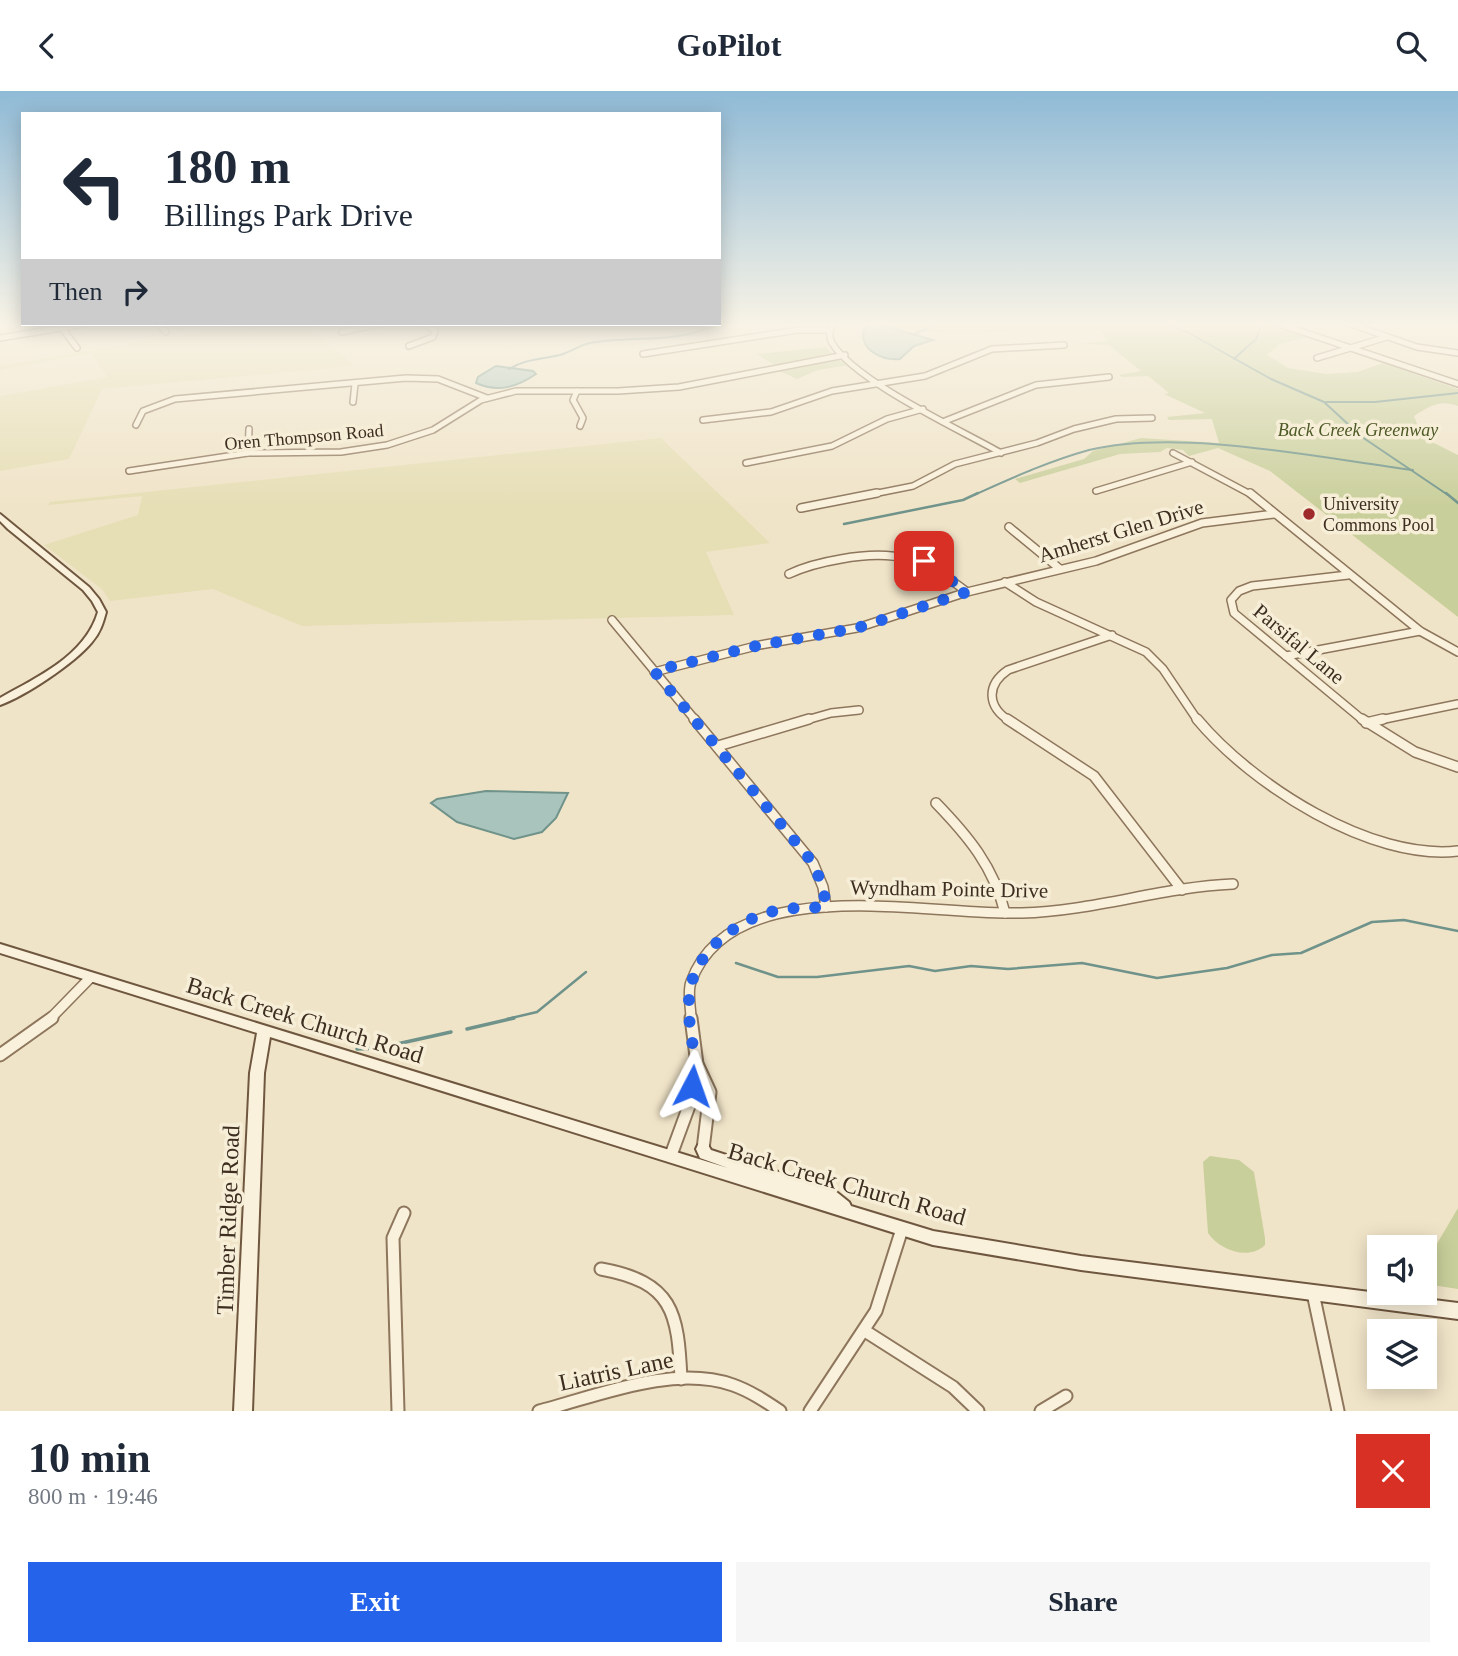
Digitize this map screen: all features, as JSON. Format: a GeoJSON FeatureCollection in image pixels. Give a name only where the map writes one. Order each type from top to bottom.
{"type":"FeatureCollection","features":[{"type":"Feature","properties":{"kind":"street"},"geometry":{"type":"LineString","coordinates":[[354,403],[355,384]]}},
{"type":"Feature","properties":{"kind":"street"},"geometry":{"type":"LineString","coordinates":[[136,425],[143,411],[175,400],[360,384]]}},
{"type":"Feature","properties":{"kind":"street"},"geometry":{"type":"LineString","coordinates":[[447,384],[487,398]]}},
{"type":"Feature","properties":{"kind":"street","name":"Oren Thompson Road"},"geometry":{"type":"LineString","coordinates":[[129,471],[248,453],[341,452],[387,445],[428,432],[487,398],[527,390],[618,391],[699,384]]}},
{"type":"Feature","properties":{"kind":"street"},"geometry":{"type":"LineString","coordinates":[[702,420],[771,412],[832,391],[877,384]]}},
{"type":"Feature","properties":{"kind":"street"},"geometry":{"type":"LineString","coordinates":[[882,384],[1001,453]]}},
{"type":"Feature","properties":{"kind":"street"},"geometry":{"type":"LineString","coordinates":[[945,421],[1044,384]]}},
{"type":"Feature","properties":{"kind":"street"},"geometry":{"type":"LineString","coordinates":[[577,391],[573,400],[583,418],[580,426]]}},
{"type":"Feature","properties":{"kind":"street"},"geometry":{"type":"LineString","coordinates":[[746,463],[832,446],[883,421],[923,409]]}},
{"type":"Feature","properties":{"kind":"street"},"geometry":{"type":"LineString","coordinates":[[801,508],[909,488],[948,467],[1115,419],[1152,418]]}},
{"type":"Feature","properties":{"kind":"street"},"geometry":{"type":"LineString","coordinates":[[248,453],[249,429]]}},
{"type":"Feature","properties":{"kind":"street"},"geometry":{"type":"LineString","coordinates":[[1173,453],[1244,488],[1420,631],[1458,652]]}},
{"type":"Feature","properties":{"kind":"street"},"geometry":{"type":"LineString","coordinates":[[1096,491],[1192,462]]}},
{"type":"Feature","properties":{"kind":"street","name":"Amherst Glen Drive"},"geometry":{"type":"LineString","coordinates":[[654,671],[760,645],[857,628],[967,592],[1096,561],[1202,523],[1274,514]]}},
{"type":"Feature","properties":{"kind":"street"},"geometry":{"type":"LineString","coordinates":[[0,516],[19,535],[91,593],[102,612],[99,626],[80,649],[0,702]]}},
{"type":"Feature","properties":{"kind":"street"},"geometry":{"type":"LineString","coordinates":[[1009,527],[1060,569]]}},
{"type":"Feature","properties":{"kind":"street"},"geometry":{"type":"LineString","coordinates":[[789,574],[800,568],[837,559],[873,552],[892,553],[924,561],[967,592]]}},
{"type":"Feature","properties":{"kind":"street","name":"Parsifal Lane"},"geometry":{"type":"LineString","coordinates":[[1348,575],[1252,586],[1239,591],[1231,600],[1234,613],[1367,723],[1415,752],[1458,767]]}},
{"type":"Feature","properties":{"kind":"street"},"geometry":{"type":"LineString","coordinates":[[1005,582],[1036,602],[1146,652],[1160,664],[1204,728],[1224,748],[1279,788],[1343,826],[1382,842],[1426,853],[1458,851]]}},
{"type":"Feature","properties":{"kind":"street"},"geometry":{"type":"LineString","coordinates":[[612,620],[813,863],[823,887],[826,907]]}},
{"type":"Feature","properties":{"kind":"street"},"geometry":{"type":"LineString","coordinates":[[1286,656],[1420,631]]}},
{"type":"Feature","properties":{"kind":"street"},"geometry":{"type":"LineString","coordinates":[[1113,635],[1008,670],[996,678],[990,688],[993,704],[1005,718],[1094,776],[1182,890]]}},
{"type":"Feature","properties":{"kind":"street"},"geometry":{"type":"LineString","coordinates":[[1367,723],[1458,705]]}},
{"type":"Feature","properties":{"kind":"street"},"geometry":{"type":"LineString","coordinates":[[718,746],[831,713],[859,710]]}},
{"type":"Feature","properties":{"kind":"street"},"geometry":{"type":"LineString","coordinates":[[936,803],[977,847],[990,867],[1002,895],[1005,913]]}},
{"type":"Feature","properties":{"kind":"street","name":"Wyndham Pointe Drive"},"geometry":{"type":"LineString","coordinates":[[703,1149],[710,1092],[697,1064],[689,1022],[690,984],[708,952],[738,927],[767,913],[826,907],[1005,913],[1080,909],[1182,890],[1233,884]]}},
{"type":"Feature","properties":{"kind":"street","name":"Back Creek Church Road"},"geometry":{"type":"LineString","coordinates":[[0,948],[902,1229],[1039,1257],[1458,1311]]}},
{"type":"Feature","properties":{"kind":"street"},"geometry":{"type":"LineString","coordinates":[[0,1055],[61,1011],[90,978]]}},
{"type":"Feature","properties":{"kind":"street","name":"Timber Ridge Road"},"geometry":{"type":"LineString","coordinates":[[243,1411],[257,1073],[264,1031]]}},
{"type":"Feature","properties":{"kind":"street","name":"Wyndham Pointe Drive"},"geometry":{"type":"LineString","coordinates":[[671,1155],[689,1106],[697,1064]]}},
{"type":"Feature","properties":{"kind":"street"},"geometry":{"type":"LineString","coordinates":[[703,1149],[705,1154],[829,1195],[852,1213]]}},
{"type":"Feature","properties":{"kind":"street"},"geometry":{"type":"LineString","coordinates":[[398,1411],[393,1238],[404,1213]]}},
{"type":"Feature","properties":{"kind":"street"},"geometry":{"type":"LineString","coordinates":[[810,1411],[865,1331],[883,1294],[902,1229]]}},
{"type":"Feature","properties":{"kind":"street"},"geometry":{"type":"LineString","coordinates":[[601,1269],[629,1272],[649,1281],[661,1294],[678,1330],[681,1380]]}},
{"type":"Feature","properties":{"kind":"street"},"geometry":{"type":"LineString","coordinates":[[1313,1293],[1339,1411]]}},
{"type":"Feature","properties":{"kind":"street"},"geometry":{"type":"LineString","coordinates":[[865,1331],[928,1369],[978,1411]]}},
{"type":"Feature","properties":{"kind":"street","name":"Liatris Lane"},"geometry":{"type":"LineString","coordinates":[[539,1411],[681,1380],[718,1381],[754,1395],[779,1411]]}},
{"type":"Feature","properties":{"kind":"street"},"geometry":{"type":"LineString","coordinates":[[1041,1411],[1066,1396]]}},
{"type":"Feature","properties":{"kind":"shaded area"},"geometry":{"type":"Polygon","coordinates":[[[70,384],[161,384],[102,389],[69,459],[0,471],[0,396],[70,384]]]}},
{"type":"Feature","properties":{"kind":"shaded area"},"geometry":{"type":"Polygon","coordinates":[[[661,438],[770,543],[706,552],[734,615],[302,626],[213,589],[110,601],[102,589],[44,545],[138,515],[142,496],[48,505],[50,502],[661,438]]]}},
{"type":"Feature","properties":{"kind":"green space","name":"Back Creek Greenway"},"geometry":{"type":"Polygon","coordinates":[[[1157,384],[1442,384],[1458,389],[1458,406],[1440,404],[1414,416],[1422,437],[1458,455],[1458,617],[1270,471],[1218,448],[1189,456],[1183,450],[1167,448],[1160,452],[1120,454],[1020,483],[1015,479],[1084,459],[1093,451],[1141,438],[1219,443],[1212,419],[1169,420],[1167,417],[1205,413],[1164,394],[1169,393],[1157,384]]]}},
{"type":"Feature","properties":{"kind":"green space"},"geometry":{"type":"Polygon","coordinates":[[[1210,1156],[1239,1160],[1254,1172],[1265,1238],[1265,1245],[1258,1250],[1243,1253],[1235,1251],[1219,1244],[1208,1233],[1203,1162],[1210,1156]]]}},
{"type":"Feature","properties":{"kind":"green space"},"geometry":{"type":"Polygon","coordinates":[[[1458,1208],[1458,1289],[1437,1286],[1437,1244],[1458,1208]]]}},
{"type":"Feature","properties":{"kind":"water"},"geometry":{"type":"Polygon","coordinates":[[[478,384],[517,384],[500,388],[478,384]]]}},
{"type":"Feature","properties":{"kind":"water"},"geometry":{"type":"Polygon","coordinates":[[[486,791],[568,793],[556,818],[542,832],[514,839],[457,822],[431,803],[437,799],[486,791]]]}},
{"type":"Feature","properties":{"kind":"waterway"},"geometry":{"type":"LineString","coordinates":[[1282,384],[1324,402],[1362,437],[1410,470]]}},
{"type":"Feature","properties":{"kind":"waterway"},"geometry":{"type":"LineString","coordinates":[[1326,402],[1375,402],[1458,393]]}},
{"type":"Feature","properties":{"kind":"waterway"},"geometry":{"type":"LineString","coordinates":[[974,495],[1060,459],[1089,450],[1125,444],[1207,443],[1410,470]]}},
{"type":"Feature","properties":{"kind":"waterway"},"geometry":{"type":"LineString","coordinates":[[1410,470],[1448,495]]}},
{"type":"Feature","properties":{"kind":"waterway"},"geometry":{"type":"LineString","coordinates":[[844,524],[963,500],[978,493]]}},
{"type":"Feature","properties":{"kind":"waterway"},"geometry":{"type":"LineString","coordinates":[[1446,493],[1458,503]]}},
{"type":"Feature","properties":{"kind":"waterway"},"geometry":{"type":"LineString","coordinates":[[736,963],[778,977],[817,977],[909,966],[935,971],[971,966],[1008,969],[1082,963],[1157,978],[1227,968],[1272,955],[1301,953],[1372,922],[1404,920],[1458,931]]}},
{"type":"Feature","properties":{"kind":"waterway"},"geometry":{"type":"LineString","coordinates":[[507,1019],[537,1012],[586,972]]}},
{"type":"Feature","properties":{"kind":"waterway"},"geometry":{"type":"LineString","coordinates":[[467,1029],[514,1018]]}},
{"type":"Feature","properties":{"kind":"waterway"},"geometry":{"type":"LineString","coordinates":[[357,1049],[379,1048],[451,1032]]}},
{"type":"Feature","properties":{"kind":"place","name":"University Commons Pool"},"geometry":{"type":"Point","coordinates":[1309,514]}},
{"type":"Feature","properties":{"kind":"route"},"geometry":{"type":"LineString","coordinates":[[692,1086],[697,1064],[689,1022],[690,984],[708,952],[722,937],[767,913],[826,907],[823,887],[813,863],[654,671],[760,645],[857,628],[967,592],[924,561]]}}]}
